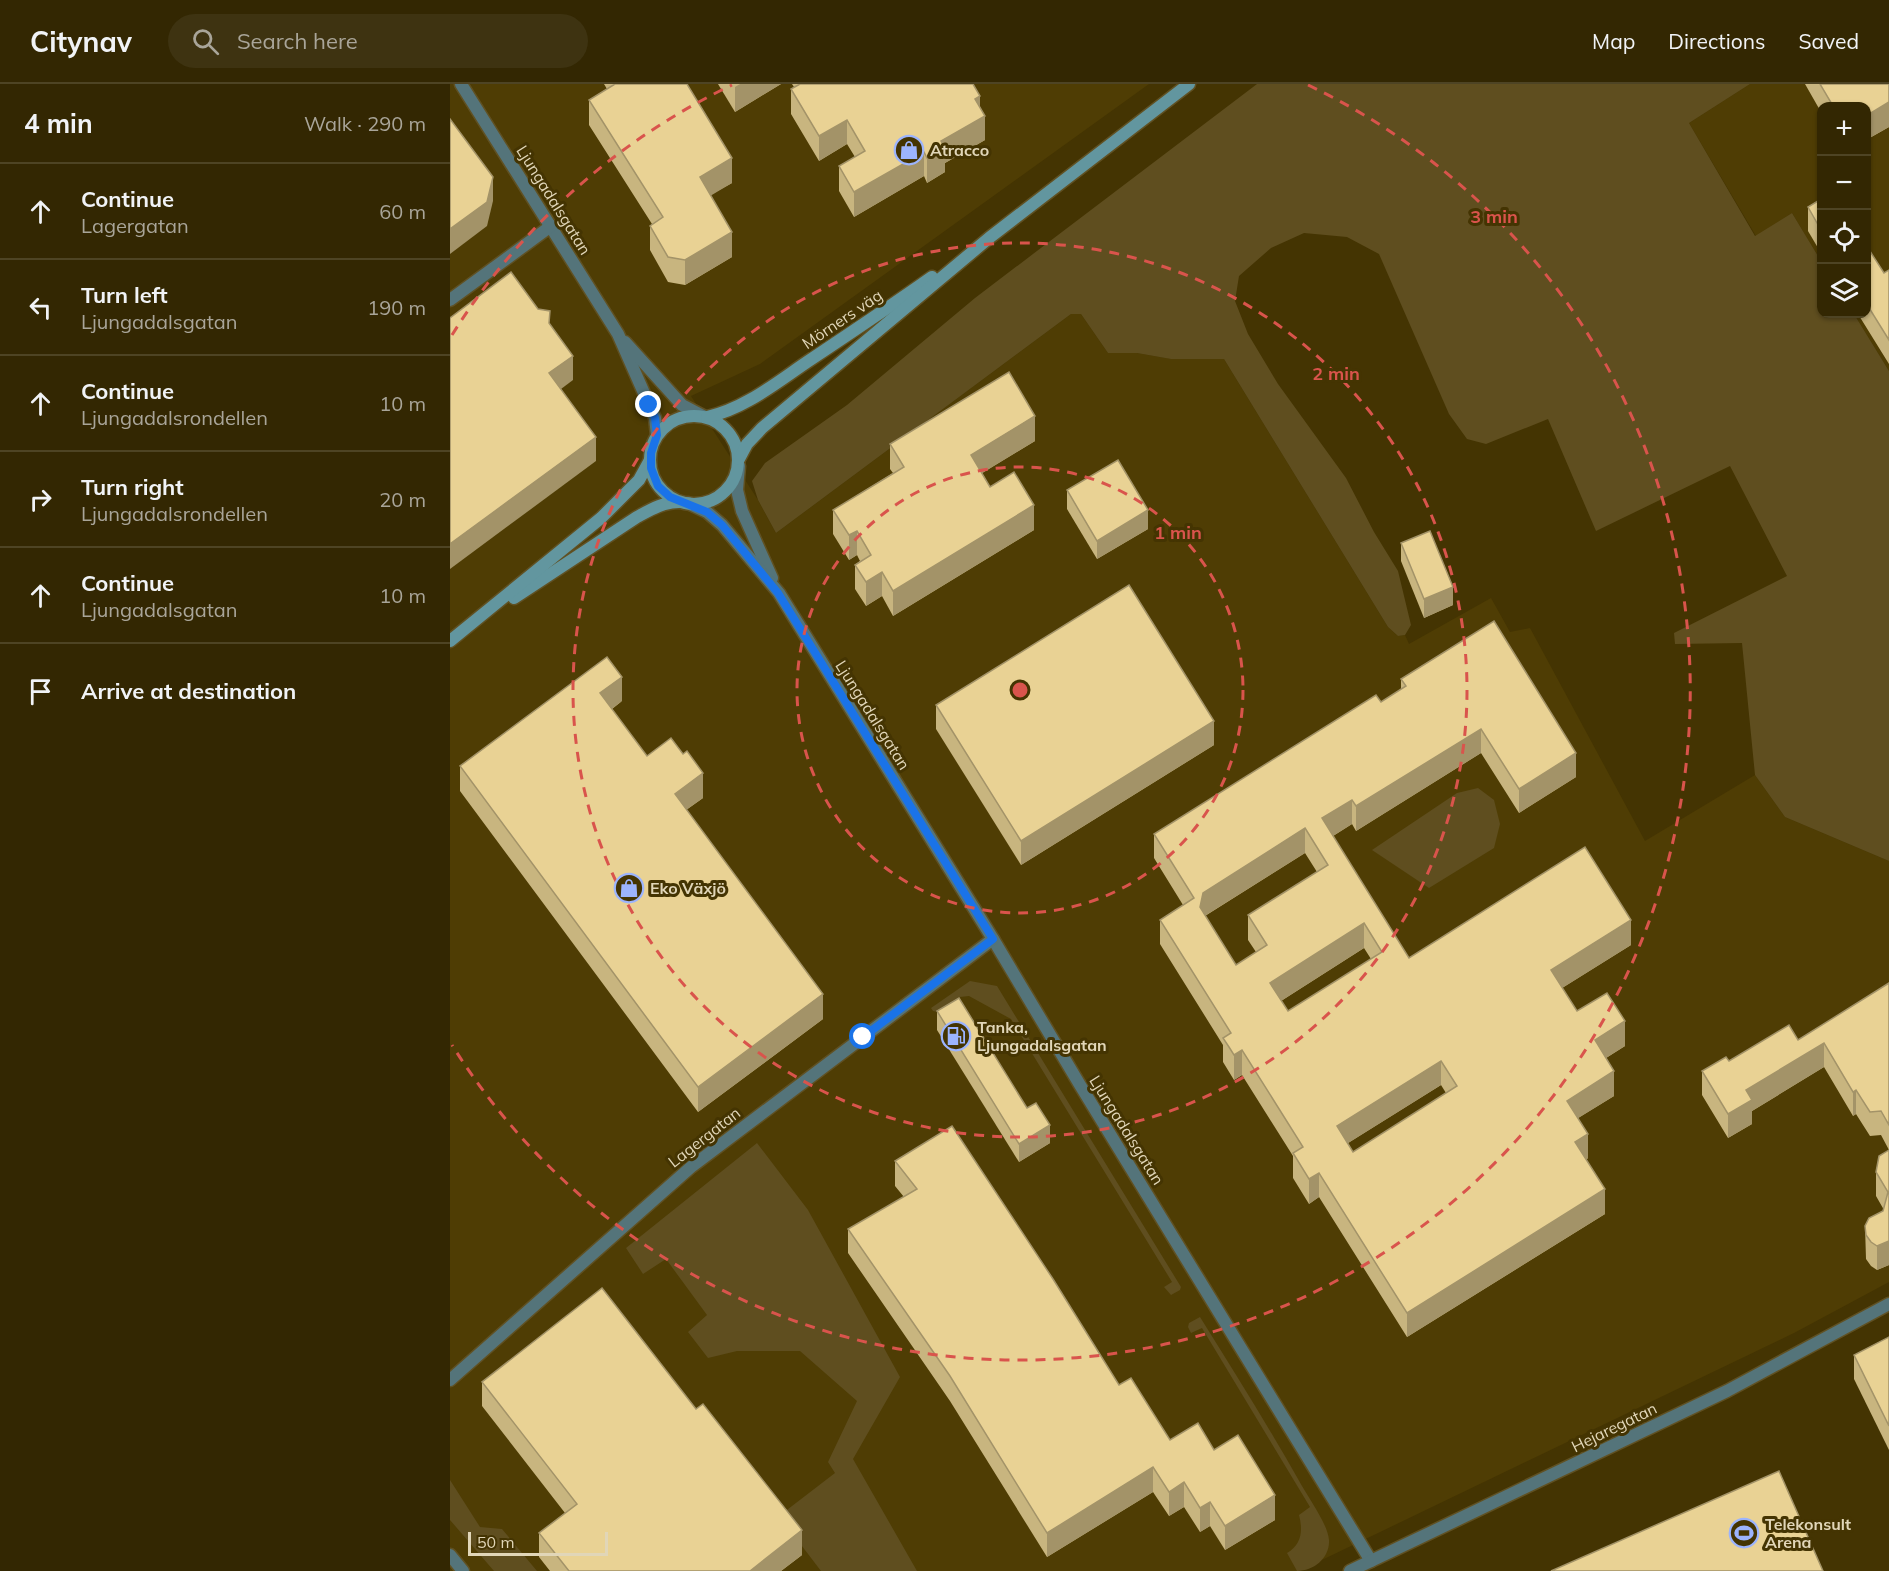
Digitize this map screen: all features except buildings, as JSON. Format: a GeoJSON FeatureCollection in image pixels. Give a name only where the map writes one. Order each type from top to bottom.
{"type":"FeatureCollection","features":[{"type":"Feature","properties":{"kind":"main road","name":"Mörners väg"},"geometry":{"type":"LineString","coordinates":[[739,462],[747,444],[762,428],[989,238],[1189,84]]}},
{"type":"Feature","properties":{"kind":"main road","name":"Mörners väg"},"geometry":{"type":"LineString","coordinates":[[705,416],[721,414],[771,387],[989,238]]}},
{"type":"Feature","properties":{"kind":"main road"},"geometry":{"type":"LineString","coordinates":[[453,639],[637,517],[671,502],[702,503],[719,497],[730,486],[739,462],[738,452],[730,432],[718,422],[705,416],[687,416],[669,423],[657,435],[651,453],[651,468],[658,486],[670,497],[683,502]]}},
{"type":"Feature","properties":{"kind":"main road"},"geometry":{"type":"LineString","coordinates":[[453,639],[601,518],[639,480],[650,460]]}},
{"type":"Feature","properties":{"kind":"street","name":"Ljungadalsgatan"},"geometry":{"type":"LineString","coordinates":[[461,84],[618,334],[655,418],[657,435]]}},
{"type":"Feature","properties":{"kind":"street"},"geometry":{"type":"LineString","coordinates":[[450,300],[551,226]]}},
{"type":"Feature","properties":{"kind":"street","name":"Ljungadalsgatan"},"geometry":{"type":"LineString","coordinates":[[618,334],[682,405],[705,416]]}},
{"type":"Feature","properties":{"kind":"street","name":"Ljungadalsgatan"},"geometry":{"type":"LineString","coordinates":[[739,462],[737,490],[742,511],[778,593]]}},
{"type":"Feature","properties":{"kind":"street","name":"Ljungadalsgatan"},"geometry":{"type":"LineString","coordinates":[[683,502],[707,512],[722,525],[778,593],[993,939],[1371,1561]]}},
{"type":"Feature","properties":{"kind":"street","name":"Lagergatan"},"geometry":{"type":"LineString","coordinates":[[450,1380],[691,1167],[993,939]]}},
{"type":"Feature","properties":{"kind":"street","name":"Hejaregatan"},"geometry":{"type":"LineString","coordinates":[[1350,1571],[1727,1391],[1889,1304]]}},
{"type":"Feature","properties":{"kind":"street"},"geometry":{"type":"LineString","coordinates":[[450,1555],[463,1571]]}},
{"type":"Feature","properties":{"kind":"shaded area"},"geometry":{"type":"Polygon","coordinates":[[[450,84],[1149,84],[760,364],[691,396],[758,500],[776,533],[1071,314],[1081,314],[1108,353],[1137,353],[1172,359],[1224,359],[1388,627],[1398,636],[1405,635],[1409,644],[1491,598],[1510,632],[1530,628],[1645,841],[1755,775],[1785,817],[1889,861],[1889,1282],[1794,1333],[1299,1571],[450,1571],[450,84]]]}},
{"type":"Feature","properties":{"kind":"shaded area"},"geometry":{"type":"Polygon","coordinates":[[[1257,84],[1750,84],[1689,123],[1755,236],[1792,213],[1817,254],[1817,318],[1856,318],[1889,371],[1889,861],[1785,817],[1755,775],[1742,643],[1675,644],[1674,633],[1787,576],[1730,466],[1596,531],[1548,419],[1486,444],[1467,439],[1449,414],[1379,254],[1347,237],[1304,233],[1271,248],[1239,276],[1235,301],[1248,334],[1278,384],[1346,478],[1374,532],[1398,571],[1411,625],[1405,635],[1398,636],[1388,627],[1224,359],[1171,359],[1137,353],[1108,353],[1081,314],[1071,314],[776,533],[758,500],[752,481],[765,463],[847,405],[975,298],[1257,84]]]}},
{"type":"Feature","properties":{"kind":"shaded area"},"geometry":{"type":"Polygon","coordinates":[[[1750,84],[1889,84],[1889,371],[1856,318],[1871,318],[1871,102],[1817,102],[1817,254],[1792,213],[1756,236],[1689,123],[1750,84]]]}},
{"type":"Feature","properties":{"kind":"shaded area"},"geometry":{"type":"Polygon","coordinates":[[[1478,788],[1494,800],[1500,824],[1494,848],[1429,888],[1372,850],[1457,793],[1478,788]]]}},
{"type":"Feature","properties":{"kind":"shaded area"},"geometry":{"type":"Polygon","coordinates":[[[970,981],[997,986],[1181,1287],[1180,1290],[1171,1295],[1164,1287],[1172,1282],[1011,1019],[969,996],[960,997],[938,1012],[933,1011],[931,1008],[970,981]]]}},
{"type":"Feature","properties":{"kind":"shaded area"},"geometry":{"type":"Polygon","coordinates":[[[757,1143],[808,1210],[900,1377],[853,1459],[917,1571],[821,1571],[779,1516],[835,1473],[828,1462],[857,1401],[800,1351],[737,1351],[708,1358],[688,1332],[707,1315],[666,1259],[643,1274],[626,1248],[757,1143]]]}},
{"type":"Feature","properties":{"kind":"shaded area"},"geometry":{"type":"Polygon","coordinates":[[[1200,1317],[1265,1422],[1325,1527],[1329,1540],[1327,1552],[1320,1562],[1309,1569],[1297,1571],[1287,1553],[1296,1545],[1300,1536],[1299,1515],[1310,1507],[1202,1328],[1191,1333],[1189,1323],[1200,1317]]]}},
{"type":"Feature","properties":{"kind":"shaded area"},"geometry":{"type":"Polygon","coordinates":[[[450,1480],[480,1527],[502,1529],[537,1571],[494,1571],[450,1520],[450,1480]]]}},
{"type":"Feature","properties":{"kind":"place","name":"Atracco"},"geometry":{"type":"Point","coordinates":[909,150]}},
{"type":"Feature","properties":{"kind":"place","name":"Eko Växjö"},"geometry":{"type":"Point","coordinates":[629,888]}},
{"type":"Feature","properties":{"kind":"place","name":"Tanka, Ljungadalsgatan"},"geometry":{"type":"Point","coordinates":[956,1036]}},
{"type":"Feature","properties":{"kind":"place","name":"Telekonsult Arena"},"geometry":{"type":"Point","coordinates":[1744,1533]}},
{"type":"Feature","properties":{"kind":"route"},"geometry":{"type":"LineString","coordinates":[[649,405],[655,418],[657,435],[650,460],[658,486],[670,497],[707,512],[722,525],[778,593],[993,939],[863,1037]]}}]}
